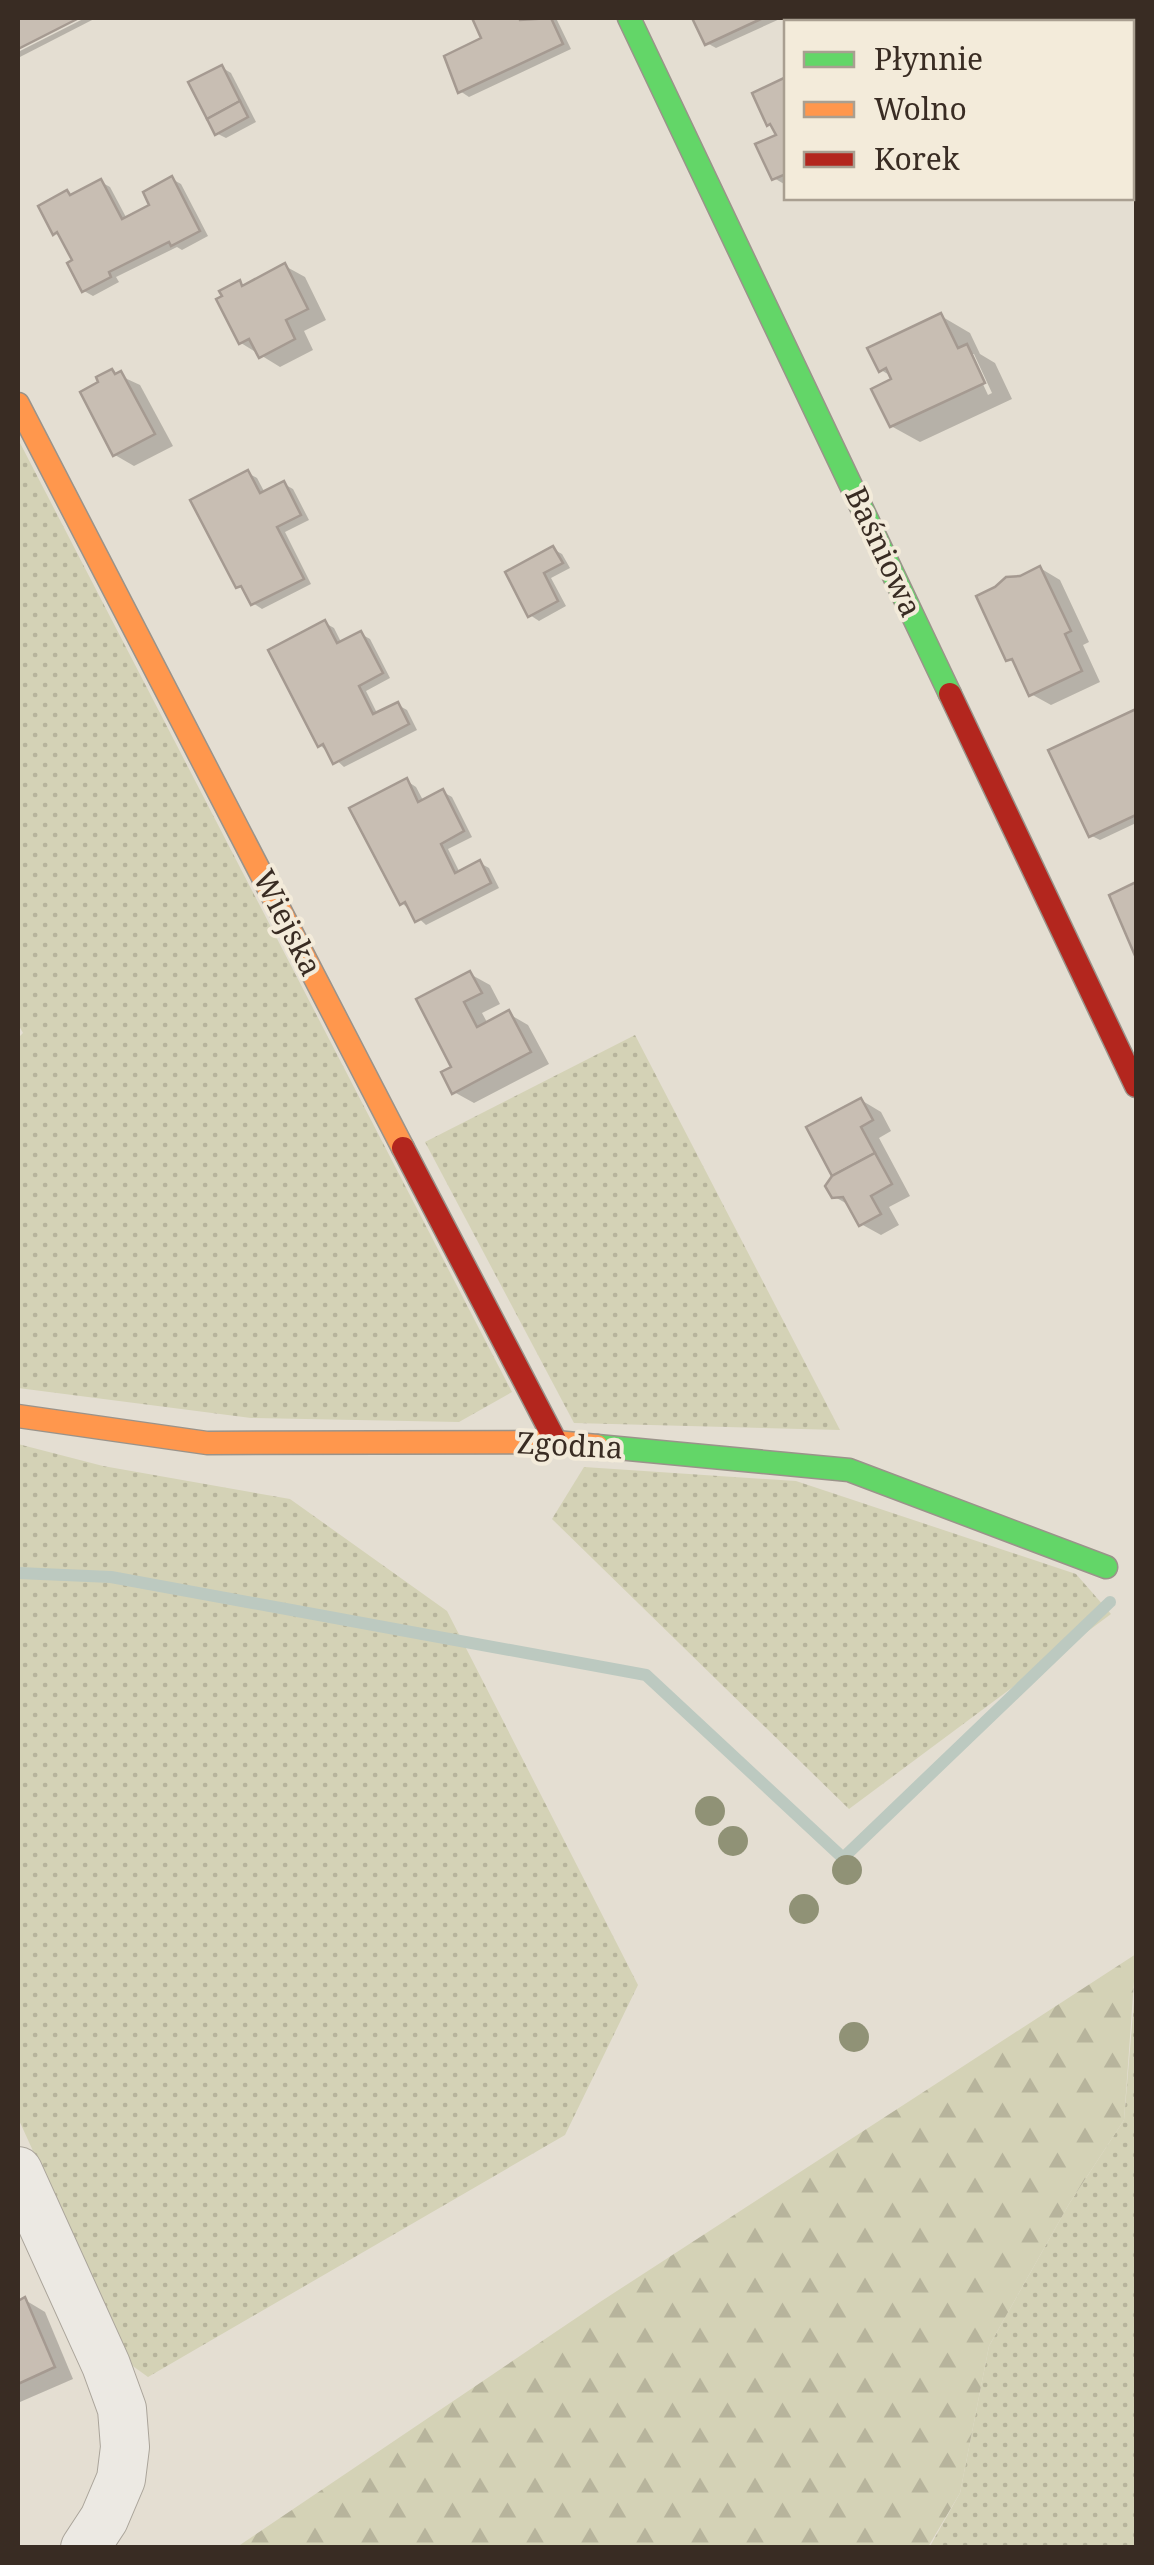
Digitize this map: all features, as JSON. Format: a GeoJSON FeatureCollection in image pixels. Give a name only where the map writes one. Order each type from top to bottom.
{"type":"FeatureCollection","features":[{"type":"Feature","properties":{"kind":"street","name":"Baśniowa"},"geometry":{"type":"LineString","coordinates":[[629,18],[1136,1086]]}},
{"type":"Feature","properties":{"kind":"street","name":"Wiejska"},"geometry":{"type":"LineString","coordinates":[[18,404],[556,1442]]}},
{"type":"Feature","properties":{"kind":"street","name":"Zgodna"},"geometry":{"type":"LineString","coordinates":[[18,1416],[207,1442],[556,1442],[849,1470],[1106,1567]]}},
{"type":"Feature","properties":{"kind":"street"},"geometry":{"type":"LineString","coordinates":[[18,2170],[122,2409],[122,2479],[104,2519],[85,2548]]}},
{"type":"Feature","properties":{"kind":"green space"},"geometry":{"type":"Polygon","coordinates":[[[18,439],[512,1392],[459,1422],[251,1418],[18,1388],[18,1038],[23,1033],[18,1024],[18,439]]]}},
{"type":"Feature","properties":{"kind":"green space"},"geometry":{"type":"Polygon","coordinates":[[[635,1035],[840,1430],[574,1423],[425,1142],[635,1035]]]}},
{"type":"Feature","properties":{"kind":"green space"},"geometry":{"type":"Polygon","coordinates":[[[18,1444],[103,1466],[290,1499],[447,1611],[638,1985],[565,2135],[148,2377],[130,2364],[18,2118],[18,1444]]]}},
{"type":"Feature","properties":{"kind":"green space"},"geometry":{"type":"Polygon","coordinates":[[[584,1467],[796,1481],[1076,1574],[1111,1614],[849,1809],[552,1519],[584,1467]]]}},
{"type":"Feature","properties":{"kind":"green space"},"geometry":{"type":"Polygon","coordinates":[[[1136,1954],[1124,2120],[1069,2204],[989,2346],[960,2493],[928,2547],[237,2547],[600,2302],[1136,1954]]]}},
{"type":"Feature","properties":{"kind":"green space"},"geometry":{"type":"Polygon","coordinates":[[[1136,1978],[1136,2547],[929,2548],[960,2493],[989,2346],[1069,2204],[1124,2120],[1136,1978]]]}},
{"type":"Feature","properties":{"kind":"building"},"geometry":{"type":"Polygon","coordinates":[[[18,18],[79,18],[18,49],[18,18]]]}},
{"type":"Feature","properties":{"kind":"building"},"geometry":{"type":"Polygon","coordinates":[[[472,18],[551,18],[563,44],[458,93],[444,56],[481,38],[472,18]]]}},
{"type":"Feature","properties":{"kind":"building"},"geometry":{"type":"Polygon","coordinates":[[[692,18],[763,18],[705,45],[692,18]]]}},
{"type":"Feature","properties":{"kind":"building"},"geometry":{"type":"Polygon","coordinates":[[[1034,18],[1112,20],[1035,20],[1034,18]]]}},
{"type":"Feature","properties":{"kind":"building"},"geometry":{"type":"Polygon","coordinates":[[[222,65],[240,101],[207,119],[188,82],[222,65]]]}},
{"type":"Feature","properties":{"kind":"building"},"geometry":{"type":"Polygon","coordinates":[[[1134,75],[1136,79],[1134,149],[1134,75]]]}},
{"type":"Feature","properties":{"kind":"building"},"geometry":{"type":"Polygon","coordinates":[[[784,78],[784,175],[772,180],[755,144],[776,135],[770,124],[767,126],[752,93],[784,78]]]}},
{"type":"Feature","properties":{"kind":"building"},"geometry":{"type":"Polygon","coordinates":[[[240,101],[248,117],[215,135],[207,119],[240,101]]]}},
{"type":"Feature","properties":{"kind":"building"},"geometry":{"type":"Polygon","coordinates":[[[172,176],[200,231],[109,272],[111,277],[82,292],[67,263],[72,260],[38,206],[67,190],[70,195],[101,179],[122,219],[149,205],[143,192],[172,176]]]}},
{"type":"Feature","properties":{"kind":"building"},"geometry":{"type":"Polygon","coordinates":[[[285,263],[308,309],[286,320],[295,339],[259,358],[249,339],[239,344],[216,299],[222,296],[219,291],[240,280],[242,286],[285,263]]]}},
{"type":"Feature","properties":{"kind":"building"},"geometry":{"type":"Polygon","coordinates":[[[941,313],[958,348],[967,344],[985,383],[890,427],[871,389],[891,379],[886,368],[879,372],[867,348],[941,313]]]}},
{"type":"Feature","properties":{"kind":"building"},"geometry":{"type":"Polygon","coordinates":[[[112,369],[115,374],[121,371],[155,434],[113,456],[80,392],[112,369]]]}},
{"type":"Feature","properties":{"kind":"building"},"geometry":{"type":"Polygon","coordinates":[[[248,470],[260,493],[284,481],[301,515],[277,527],[304,579],[251,605],[241,586],[236,588],[190,500],[248,470]]]}},
{"type":"Feature","properties":{"kind":"building"},"geometry":{"type":"Polygon","coordinates":[[[553,546],[563,563],[544,573],[558,601],[528,617],[505,572],[553,546]]]}},
{"type":"Feature","properties":{"kind":"building"},"geometry":{"type":"Polygon","coordinates":[[[1040,566],[1071,631],[1065,634],[1082,671],[1029,696],[1012,659],[1006,661],[976,596],[1006,577],[1020,576],[1040,566]]]}},
{"type":"Feature","properties":{"kind":"building"},"geometry":{"type":"Polygon","coordinates":[[[325,620],[337,643],[361,631],[383,673],[359,686],[373,714],[398,702],[409,724],[333,764],[323,744],[318,747],[268,650],[325,620]]]}},
{"type":"Feature","properties":{"kind":"building"},"geometry":{"type":"Polygon","coordinates":[[[1136,709],[1136,815],[1089,837],[1048,750],[1136,709]]]}},
{"type":"Feature","properties":{"kind":"building"},"geometry":{"type":"Polygon","coordinates":[[[407,778],[418,802],[443,789],[464,831],[441,844],[455,873],[480,860],[491,883],[415,922],[405,902],[400,905],[349,808],[407,778]]]}},
{"type":"Feature","properties":{"kind":"building"},"geometry":{"type":"Polygon","coordinates":[[[1136,882],[1136,958],[1109,895],[1136,882]]]}},
{"type":"Feature","properties":{"kind":"building"},"geometry":{"type":"Polygon","coordinates":[[[470,971],[482,993],[464,1002],[477,1027],[509,1010],[531,1052],[452,1094],[441,1072],[451,1067],[416,999],[470,971]]]}},
{"type":"Feature","properties":{"kind":"building"},"geometry":{"type":"Polygon","coordinates":[[[861,1098],[873,1120],[861,1127],[875,1153],[832,1176],[806,1127],[861,1098]]]}},
{"type":"Feature","properties":{"kind":"building"},"geometry":{"type":"Polygon","coordinates":[[[875,1153],[892,1184],[871,1196],[881,1214],[859,1226],[843,1197],[832,1198],[825,1186],[832,1176],[875,1153]]]}},
{"type":"Feature","properties":{"kind":"building"},"geometry":{"type":"Polygon","coordinates":[[[25,2297],[55,2367],[18,2384],[18,2301],[25,2297]]]}},
{"type":"Feature","properties":{"kind":"waterway"},"geometry":{"type":"LineString","coordinates":[[18,1573],[111,1577],[646,1675],[843,1858],[1110,1602]]}},
{"type":"Feature","properties":{"kind":"traffic: fast"},"geometry":{"type":"LineString","coordinates":[[629,18],[950,694]]}},
{"type":"Feature","properties":{"kind":"traffic: fast"},"geometry":{"type":"LineString","coordinates":[[597,1446],[849,1470],[1106,1567]]}},
{"type":"Feature","properties":{"kind":"traffic: slow"},"geometry":{"type":"LineString","coordinates":[[18,404],[403,1148]]}},
{"type":"Feature","properties":{"kind":"traffic: slow"},"geometry":{"type":"LineString","coordinates":[[18,1416],[207,1443],[556,1442],[597,1446]]}},
{"type":"Feature","properties":{"kind":"traffic: jam"},"geometry":{"type":"LineString","coordinates":[[950,694],[1136,1086]]}},
{"type":"Feature","properties":{"kind":"traffic: jam"},"geometry":{"type":"LineString","coordinates":[[403,1148],[556,1442]]}}]}
